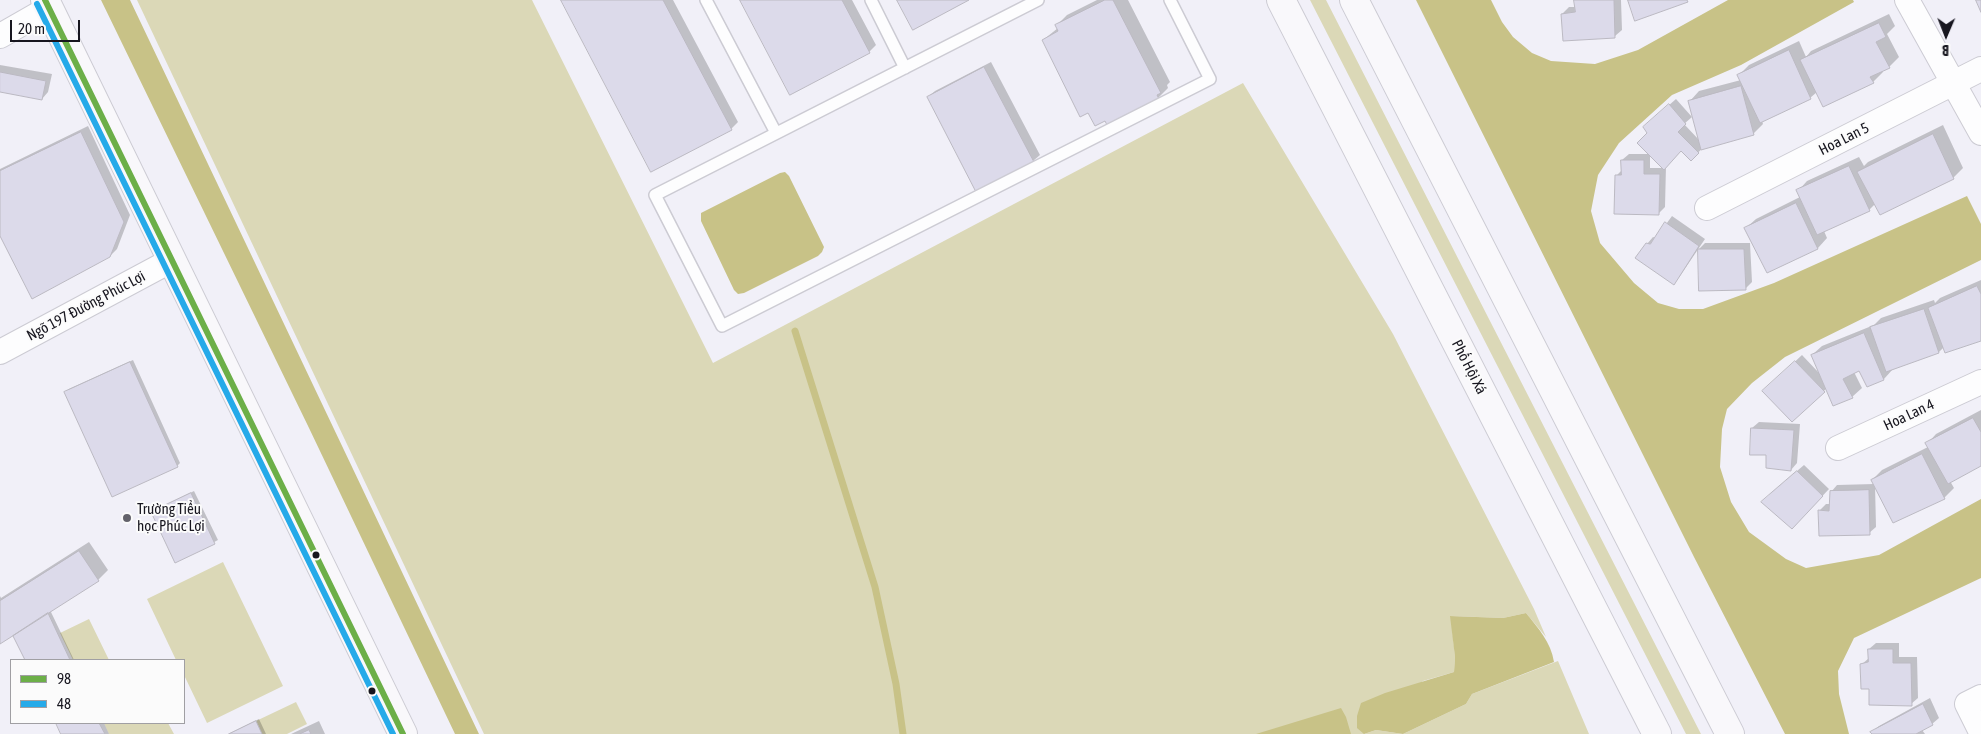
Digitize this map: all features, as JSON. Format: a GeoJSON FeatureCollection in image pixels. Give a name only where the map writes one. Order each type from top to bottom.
{"type":"FeatureCollection","features":[{"type":"Feature","properties":{"kind":"main road","name":"Phố Hội Xá"},"geometry":{"type":"LineString","coordinates":[[1281,0],[1657,734]]}},
{"type":"Feature","properties":{"kind":"main road"},"geometry":{"type":"LineString","coordinates":[[1354,0],[1730,734]]}},
{"type":"Feature","properties":{"kind":"main road"},"geometry":{"type":"LineString","coordinates":[[47,4],[403,734]]}},
{"type":"Feature","properties":{"kind":"street"},"geometry":{"type":"LineString","coordinates":[[1907,0],[1981,133]]}},
{"type":"Feature","properties":{"kind":"street"},"geometry":{"type":"LineString","coordinates":[[0,36],[47,4]]}},
{"type":"Feature","properties":{"kind":"street","name":"Hoa Lan 5"},"geometry":{"type":"LineString","coordinates":[[1707,208],[1981,69]]}},
{"type":"Feature","properties":{"kind":"street","name":"Ngõ 197 Đường Phúc Lợi"},"geometry":{"type":"LineString","coordinates":[[0,352],[172,260]]}},
{"type":"Feature","properties":{"kind":"street","name":"Hoa Lan 4"},"geometry":{"type":"LineString","coordinates":[[1838,448],[1981,382]]}},
{"type":"Feature","properties":{"kind":"street"},"geometry":{"type":"LineString","coordinates":[[1981,697],[1967,704],[1981,732]]}},
{"type":"Feature","properties":{"kind":"lane"},"geometry":{"type":"LineString","coordinates":[[706,0],[776,133]]}},
{"type":"Feature","properties":{"kind":"lane"},"geometry":{"type":"LineString","coordinates":[[871,0],[905,68]]}},
{"type":"Feature","properties":{"kind":"lane"},"geometry":{"type":"LineString","coordinates":[[1038,0],[1023,3],[905,68],[655,195],[722,326],[1210,79],[1170,0]]}},
{"type":"Feature","properties":{"kind":"shaded area"},"geometry":{"type":"Polygon","coordinates":[[[101,0],[130,0],[479,734],[455,734],[101,0]]]}},
{"type":"Feature","properties":{"kind":"shaded area"},"geometry":{"type":"Polygon","coordinates":[[[137,0],[532,0],[713,363],[1243,83],[1393,334],[1534,609],[1546,637],[1526,613],[1503,618],[1451,616],[1455,657],[1454,672],[1423,681],[1364,734],[484,734],[137,0]]]}},
{"type":"Feature","properties":{"kind":"shaded area"},"geometry":{"type":"Polygon","coordinates":[[[1310,0],[1326,0],[1701,734],[1686,734],[1310,0]]]}},
{"type":"Feature","properties":{"kind":"shaded area"},"geometry":{"type":"Polygon","coordinates":[[[1416,0],[1491,0],[1502,22],[1513,37],[1532,53],[1551,61],[1595,64],[1638,50],[1728,0],[1853,0],[1854,2],[1741,65],[1672,95],[1619,143],[1598,175],[1591,211],[1600,243],[1634,283],[1658,303],[1679,309],[1703,309],[1774,283],[1967,196],[1981,224],[1981,260],[1785,357],[1752,383],[1727,409],[1722,429],[1720,467],[1731,502],[1749,532],[1786,559],[1806,568],[1879,555],[1981,499],[1981,578],[1854,638],[1838,671],[1839,694],[1849,734],[1785,734],[1694,557],[1416,0]]]}},
{"type":"Feature","properties":{"kind":"shaded area"},"geometry":{"type":"Polygon","coordinates":[[[785,172],[789,176],[824,247],[818,256],[744,293],[738,294],[734,290],[701,221],[701,213],[785,172]]]}},
{"type":"Feature","properties":{"kind":"shaded area"},"geometry":{"type":"Polygon","coordinates":[[[223,562],[283,686],[207,723],[185,677],[185,659],[176,659],[147,599],[223,562]]]}},
{"type":"Feature","properties":{"kind":"shaded area"},"geometry":{"type":"Polygon","coordinates":[[[1526,613],[1547,642],[1554,662],[1472,694],[1466,704],[1403,734],[1376,730],[1364,734],[1357,728],[1357,716],[1361,703],[1385,693],[1454,672],[1455,657],[1450,616],[1503,618],[1526,613]]]}},
{"type":"Feature","properties":{"kind":"shaded area"},"geometry":{"type":"Polygon","coordinates":[[[89,619],[109,659],[73,659],[60,633],[89,619]]]}},
{"type":"Feature","properties":{"kind":"shaded area"},"geometry":{"type":"Polygon","coordinates":[[[1558,661],[1589,734],[1403,734],[1466,704],[1472,694],[1558,661]]]}},
{"type":"Feature","properties":{"kind":"shaded area"},"geometry":{"type":"Polygon","coordinates":[[[296,702],[307,724],[287,734],[262,734],[256,721],[296,702]]]}},
{"type":"Feature","properties":{"kind":"shaded area"},"geometry":{"type":"Polygon","coordinates":[[[1341,708],[1351,734],[1256,734],[1341,708]]]}},
{"type":"Feature","properties":{"kind":"shaded area"},"geometry":{"type":"Polygon","coordinates":[[[104,724],[169,724],[174,734],[109,734],[104,724]]]}},
{"type":"Feature","properties":{"kind":"shaded area"},"geometry":{"type":"Polygon","coordinates":[[[1376,730],[1403,734],[1364,734],[1376,730]]]}},
{"type":"Feature","properties":{"kind":"building"},"geometry":{"type":"Polygon","coordinates":[[[561,0],[663,0],[732,130],[651,172],[561,0]]]}},
{"type":"Feature","properties":{"kind":"building"},"geometry":{"type":"Polygon","coordinates":[[[740,0],[842,0],[870,53],[790,95],[740,0]]]}},
{"type":"Feature","properties":{"kind":"building"},"geometry":{"type":"Polygon","coordinates":[[[897,0],[969,0],[913,30],[897,0]]]}},
{"type":"Feature","properties":{"kind":"building"},"geometry":{"type":"Polygon","coordinates":[[[1105,0],[1113,0],[1161,93],[1157,95],[1159,99],[1107,125],[1105,121],[1095,126],[1088,113],[1080,117],[1042,40],[1058,31],[1055,25],[1105,0]]]}},
{"type":"Feature","properties":{"kind":"building"},"geometry":{"type":"Polygon","coordinates":[[[1574,0],[1614,0],[1615,38],[1563,41],[1561,14],[1575,12],[1574,0]]]}},
{"type":"Feature","properties":{"kind":"building"},"geometry":{"type":"Polygon","coordinates":[[[1628,0],[1687,0],[1688,2],[1635,21],[1628,0]]]}},
{"type":"Feature","properties":{"kind":"building"},"geometry":{"type":"Polygon","coordinates":[[[1976,0],[1981,0],[1981,12],[1976,0]]]}},
{"type":"Feature","properties":{"kind":"building"},"geometry":{"type":"Polygon","coordinates":[[[1879,23],[1886,37],[1876,42],[1890,68],[1870,77],[1874,83],[1823,107],[1800,60],[1879,23]]]}},
{"type":"Feature","properties":{"kind":"building"},"geometry":{"type":"Polygon","coordinates":[[[1789,50],[1811,99],[1760,123],[1737,75],[1789,50]]]}},
{"type":"Feature","properties":{"kind":"building"},"geometry":{"type":"Polygon","coordinates":[[[984,67],[1034,162],[976,192],[927,97],[984,67]]]}},
{"type":"Feature","properties":{"kind":"building"},"geometry":{"type":"Polygon","coordinates":[[[0,72],[46,81],[42,100],[0,92],[0,72]]]}},
{"type":"Feature","properties":{"kind":"building"},"geometry":{"type":"Polygon","coordinates":[[[1741,86],[1754,135],[1701,150],[1688,101],[1741,86]]]}},
{"type":"Feature","properties":{"kind":"building"},"geometry":{"type":"Polygon","coordinates":[[[1669,104],[1686,124],[1678,132],[1699,153],[1691,161],[1681,151],[1664,170],[1637,143],[1647,133],[1643,127],[1669,104]]]}},
{"type":"Feature","properties":{"kind":"building"},"geometry":{"type":"Polygon","coordinates":[[[81,132],[124,222],[110,257],[32,299],[0,236],[0,171],[81,132]]]}},
{"type":"Feature","properties":{"kind":"building"},"geometry":{"type":"Polygon","coordinates":[[[1933,134],[1954,179],[1880,215],[1857,172],[1933,134]]]}},
{"type":"Feature","properties":{"kind":"building"},"geometry":{"type":"Polygon","coordinates":[[[1621,160],[1644,160],[1644,174],[1660,174],[1659,215],[1614,214],[1615,175],[1621,175],[1621,160]]]}},
{"type":"Feature","properties":{"kind":"building"},"geometry":{"type":"Polygon","coordinates":[[[1849,166],[1870,211],[1817,235],[1796,190],[1849,166]]]}},
{"type":"Feature","properties":{"kind":"building"},"geometry":{"type":"Polygon","coordinates":[[[1796,203],[1818,249],[1767,273],[1744,228],[1796,203]]]}},
{"type":"Feature","properties":{"kind":"building"},"geometry":{"type":"Polygon","coordinates":[[[1665,222],[1699,246],[1674,285],[1635,258],[1646,243],[1650,244],[1665,222]]]}},
{"type":"Feature","properties":{"kind":"building"},"geometry":{"type":"Polygon","coordinates":[[[1698,249],[1744,249],[1746,290],[1699,291],[1698,249]]]}},
{"type":"Feature","properties":{"kind":"building"},"geometry":{"type":"Polygon","coordinates":[[[1977,286],[1981,294],[1981,341],[1945,353],[1928,308],[1977,286]]]}},
{"type":"Feature","properties":{"kind":"building"},"geometry":{"type":"Polygon","coordinates":[[[1924,309],[1939,353],[1886,372],[1870,327],[1924,309]]]}},
{"type":"Feature","properties":{"kind":"building"},"geometry":{"type":"Polygon","coordinates":[[[1864,333],[1884,380],[1867,387],[1859,371],[1843,379],[1853,398],[1833,406],[1811,355],[1864,333]]]}},
{"type":"Feature","properties":{"kind":"building"},"geometry":{"type":"Polygon","coordinates":[[[1795,361],[1825,392],[1792,422],[1762,391],[1795,361]]]}},
{"type":"Feature","properties":{"kind":"building"},"geometry":{"type":"Polygon","coordinates":[[[130,362],[178,467],[112,497],[64,392],[130,362]]]}},
{"type":"Feature","properties":{"kind":"building"},"geometry":{"type":"Polygon","coordinates":[[[1973,418],[1981,432],[1981,466],[1948,484],[1925,443],[1973,418]]]}},
{"type":"Feature","properties":{"kind":"building"},"geometry":{"type":"Polygon","coordinates":[[[1751,428],[1794,430],[1791,471],[1766,468],[1766,455],[1750,455],[1751,428]]]}},
{"type":"Feature","properties":{"kind":"building"},"geometry":{"type":"Polygon","coordinates":[[[1922,454],[1945,499],[1893,523],[1871,480],[1922,454]]]}},
{"type":"Feature","properties":{"kind":"building"},"geometry":{"type":"Polygon","coordinates":[[[1797,471],[1823,496],[1792,529],[1761,502],[1797,471]]]}},
{"type":"Feature","properties":{"kind":"building"},"geometry":{"type":"Polygon","coordinates":[[[1869,490],[1870,535],[1819,536],[1818,510],[1829,511],[1830,491],[1869,490]]]}},
{"type":"Feature","properties":{"kind":"building"},"geometry":{"type":"Polygon","coordinates":[[[191,493],[215,544],[175,563],[151,512],[191,493]]]}},
{"type":"Feature","properties":{"kind":"building"},"geometry":{"type":"Polygon","coordinates":[[[79,551],[99,581],[0,644],[0,601],[79,551]]]}},
{"type":"Feature","properties":{"kind":"building"},"geometry":{"type":"Polygon","coordinates":[[[48,613],[70,659],[24,659],[13,636],[48,613]]]}},
{"type":"Feature","properties":{"kind":"building"},"geometry":{"type":"Polygon","coordinates":[[[1868,649],[1893,649],[1893,663],[1911,663],[1912,706],[1869,705],[1869,689],[1861,689],[1860,664],[1868,662],[1868,649]]]}},
{"type":"Feature","properties":{"kind":"building"},"geometry":{"type":"Polygon","coordinates":[[[1923,704],[1933,725],[1916,734],[1872,734],[1870,732],[1923,704]]]}},
{"type":"Feature","properties":{"kind":"building"},"geometry":{"type":"Polygon","coordinates":[[[256,721],[262,734],[229,734],[256,721]]]}},
{"type":"Feature","properties":{"kind":"building"},"geometry":{"type":"Polygon","coordinates":[[[56,724],[100,724],[105,734],[61,734],[56,724]]]}},
{"type":"Feature","properties":{"kind":"building"},"geometry":{"type":"Polygon","coordinates":[[[309,730],[311,734],[300,734],[309,730]]]}},
{"type":"Feature","properties":{"kind":"waterway"},"geometry":{"type":"LineString","coordinates":[[795,331],[875,587],[896,684],[903,734]]}},
{"type":"Feature","properties":{"kind":"transit line","name":"98"},"geometry":{"type":"LineString","coordinates":[[45,0],[403,734]]}},
{"type":"Feature","properties":{"kind":"transit line","name":"48"},"geometry":{"type":"LineString","coordinates":[[37,4],[393,734]]}},
{"type":"Feature","properties":{"kind":"place","name":"Trường Tiểu học Phúc Lợi"},"geometry":{"type":"Point","coordinates":[127,518]}}]}
